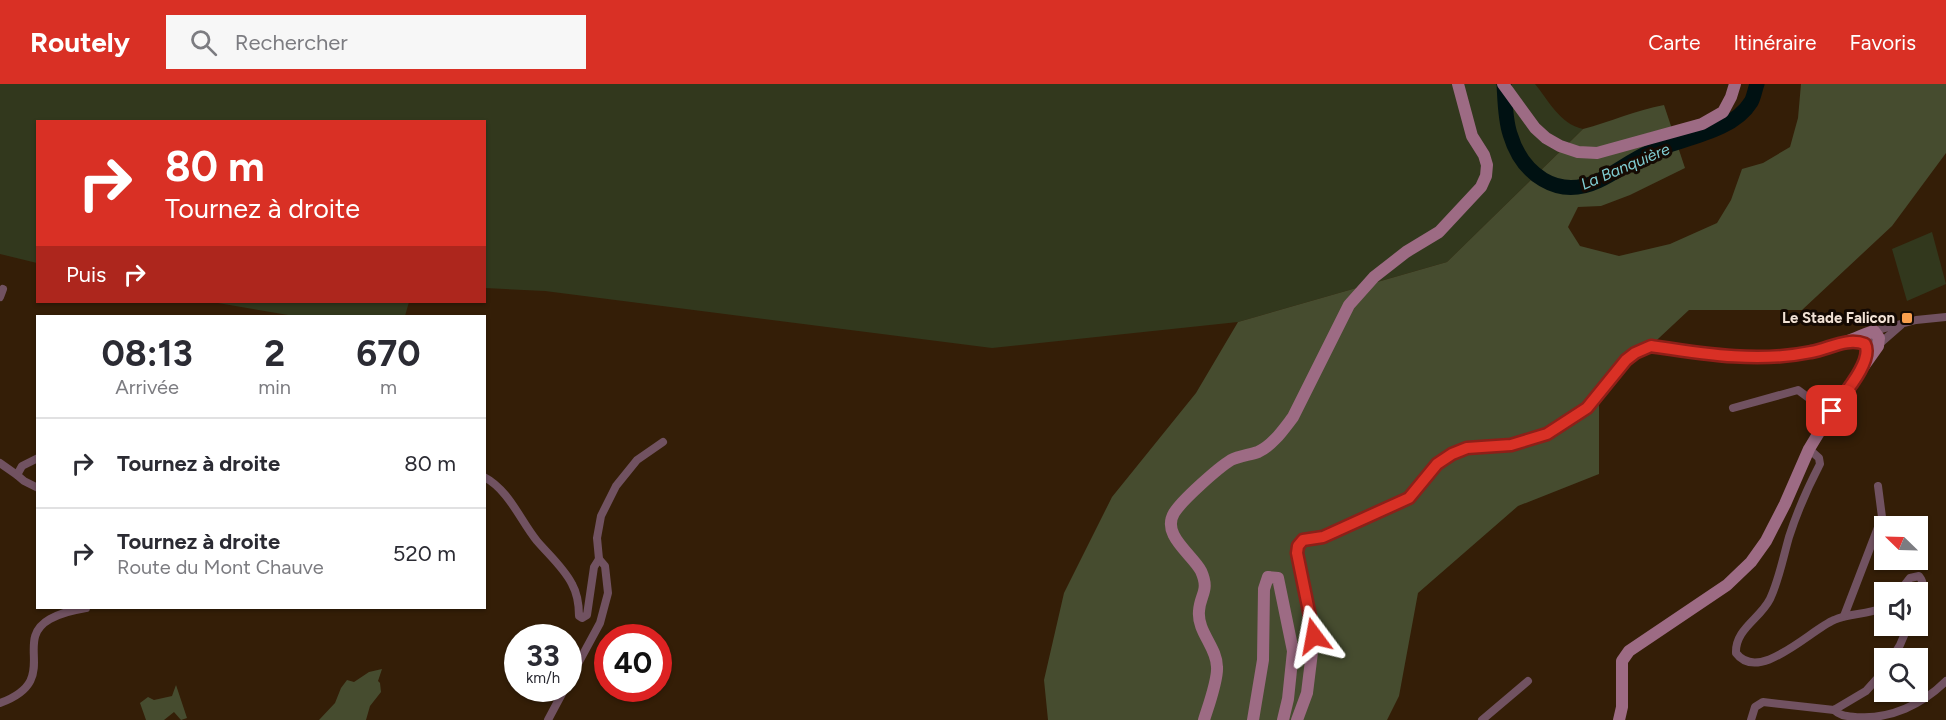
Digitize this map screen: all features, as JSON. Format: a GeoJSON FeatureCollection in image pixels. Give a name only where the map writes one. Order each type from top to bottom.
{"type":"FeatureCollection","features":[{"type":"Feature","properties":{"kind":"street"},"geometry":{"type":"LineString","coordinates":[[1204,720],[1218,667],[1201,628],[1199,610],[1206,590],[1201,571],[1172,532],[1173,514],[1190,495],[1232,460],[1269,446],[1293,417],[1349,305],[1374,277],[1406,252],[1439,232],[1481,187],[1486,176],[1487,165],[1484,155],[1472,136],[1458,84]]}},
{"type":"Feature","properties":{"kind":"street"},"geometry":{"type":"LineString","coordinates":[[1503,84],[1535,128],[1553,142],[1578,152],[1598,153],[1702,124],[1723,112],[1735,84]]}},
{"type":"Feature","properties":{"kind":"street"},"geometry":{"type":"LineString","coordinates":[[1298,720],[1307,693],[1314,636],[1297,553],[1298,546],[1303,540],[1323,537],[1409,498],[1437,464],[1452,454],[1467,448],[1511,445],[1547,434],[1587,408],[1626,360],[1651,346],[1729,356],[1787,357],[1814,352],[1904,323],[1946,317]]}},
{"type":"Feature","properties":{"kind":"street"},"geometry":{"type":"LineString","coordinates":[[1870,346],[1904,323]]}},
{"type":"Feature","properties":{"kind":"street"},"geometry":{"type":"LineString","coordinates":[[1619,720],[1622,707],[1622,661],[1629,651],[1727,585],[1751,562],[1766,541],[1785,504],[1809,449],[1865,363],[1870,346],[1879,338],[1874,331]]}},
{"type":"Feature","properties":{"kind":"street"},"geometry":{"type":"LineString","coordinates":[[1845,342],[1859,342],[1870,346]]}},
{"type":"Feature","properties":{"kind":"street"},"geometry":{"type":"LineString","coordinates":[[1733,408],[1798,390],[1821,407]]}},
{"type":"Feature","properties":{"kind":"street"},"geometry":{"type":"LineString","coordinates":[[582,657],[600,624],[608,593],[608,575],[599,559],[597,538],[601,516],[616,486],[637,460],[663,442]]}},
{"type":"Feature","properties":{"kind":"street"},"geometry":{"type":"LineString","coordinates":[[1809,449],[1819,458],[1820,464],[1790,535],[1768,603],[1739,636],[1736,653],[1748,663],[1758,664],[1797,644],[1831,621],[1844,616],[1874,612]]}},
{"type":"Feature","properties":{"kind":"street"},"geometry":{"type":"LineString","coordinates":[[17,475],[22,466],[36,459]]}},
{"type":"Feature","properties":{"kind":"street"},"geometry":{"type":"LineString","coordinates":[[0,463],[36,487]]}},
{"type":"Feature","properties":{"kind":"street"},"geometry":{"type":"LineString","coordinates":[[486,478],[511,501],[536,540],[566,574],[573,586],[579,616],[582,618],[587,615],[594,567],[599,559]]}},
{"type":"Feature","properties":{"kind":"street"},"geometry":{"type":"LineString","coordinates":[[1844,616],[1882,516],[1878,486]]}},
{"type":"Feature","properties":{"kind":"street"},"geometry":{"type":"LineString","coordinates":[[1907,582],[1910,578],[1919,576],[1923,582]]}},
{"type":"Feature","properties":{"kind":"street"},"geometry":{"type":"LineString","coordinates":[[1253,720],[1263,660],[1264,589],[1268,577],[1278,578],[1293,651],[1288,699],[1283,720]]}},
{"type":"Feature","properties":{"kind":"street"},"geometry":{"type":"LineString","coordinates":[[0,703],[26,689],[34,675],[33,642],[42,625],[62,613],[81,609]]}},
{"type":"Feature","properties":{"kind":"street"},"geometry":{"type":"LineString","coordinates":[[1482,720],[1528,681]]}},
{"type":"Feature","properties":{"kind":"street"},"geometry":{"type":"LineString","coordinates":[[1834,710],[1839,715],[1863,719],[1886,717],[1929,697],[1946,681]]}},
{"type":"Feature","properties":{"kind":"street"},"geometry":{"type":"LineString","coordinates":[[1751,720],[1755,707],[1763,702],[1834,710],[1866,691],[1874,682]]}},
{"type":"Feature","properties":{"kind":"street"},"geometry":{"type":"LineString","coordinates":[[548,720],[558,702]]}},
{"type":"Feature","properties":{"kind":"green space"},"geometry":{"type":"Polygon","coordinates":[[[0,84],[1535,84],[1561,117],[1583,129],[1447,262],[1238,322],[992,348],[545,291],[486,288],[486,120],[36,120],[36,263],[0,254],[0,84]]]}},
{"type":"Feature","properties":{"kind":"green space"},"geometry":{"type":"Polygon","coordinates":[[[1801,84],[1946,84],[1946,153],[1892,226],[1802,310],[1689,310],[1599,394],[1599,474],[1518,506],[1418,593],[1399,696],[1387,720],[1048,720],[1044,680],[1064,593],[1112,497],[1196,393],[1238,322],[1447,262],[1583,129],[1664,105],[1685,168],[1630,195],[1601,206],[1578,207],[1568,227],[1580,246],[1619,256],[1670,244],[1717,223],[1731,200],[1742,169],[1763,163],[1790,147],[1798,118],[1801,84]]]}},
{"type":"Feature","properties":{"kind":"green space"},"geometry":{"type":"Polygon","coordinates":[[[1932,232],[1946,284],[1907,301],[1892,249],[1932,232]]]}},
{"type":"Feature","properties":{"kind":"green space"},"geometry":{"type":"Polygon","coordinates":[[[218,303],[409,303],[405,315],[288,315],[218,303]]]}},
{"type":"Feature","properties":{"kind":"green space"},"geometry":{"type":"Polygon","coordinates":[[[382,669],[378,681],[381,692],[370,706],[366,720],[319,720],[335,703],[347,680],[354,682],[369,672],[382,669]]]}},
{"type":"Feature","properties":{"kind":"green space"},"geometry":{"type":"Polygon","coordinates":[[[176,685],[187,718],[181,720],[174,712],[164,720],[146,720],[140,703],[148,697],[154,700],[172,696],[176,685]]]}},
{"type":"Feature","properties":{"kind":"waterway","name":"La Banquière"},"geometry":{"type":"LineString","coordinates":[[1504,84],[1508,128],[1523,161],[1543,180],[1569,187],[1583,186],[1598,181],[1650,152],[1719,128],[1732,121],[1751,102],[1757,84]]}},
{"type":"Feature","properties":{"kind":"place","name":"Le Stade Falicon"},"geometry":{"type":"Point","coordinates":[1907,318]}},
{"type":"Feature","properties":{"kind":"route"},"geometry":{"type":"LineString","coordinates":[[1314,636],[1297,553],[1298,546],[1303,540],[1323,537],[1409,498],[1437,464],[1452,454],[1467,448],[1511,445],[1547,434],[1587,408],[1626,360],[1643,349],[1651,346],[1696,353],[1761,358],[1787,357],[1814,352],[1845,342],[1865,344],[1867,349],[1865,363],[1832,411]]}}]}
